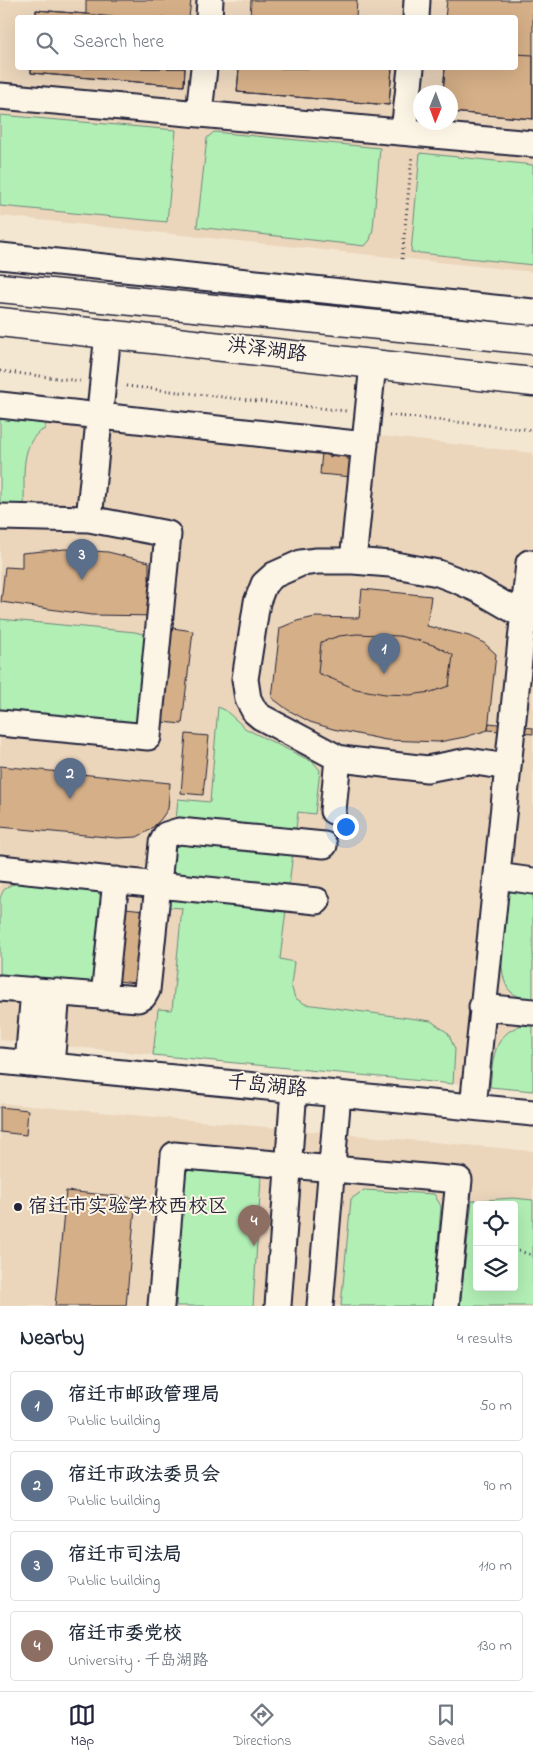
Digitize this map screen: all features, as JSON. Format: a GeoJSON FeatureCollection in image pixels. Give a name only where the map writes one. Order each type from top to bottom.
{"type":"FeatureCollection","features":[{"type":"Feature","properties":{"kind":"main road","name":"洪泽湖路"},"geometry":{"type":"LineString","coordinates":[[0,288],[533,340]]}},
{"type":"Feature","properties":{"kind":"main road","name":"洪泽湖路"},"geometry":{"type":"LineString","coordinates":[[0,322],[533,382]]}},
{"type":"Feature","properties":{"kind":"main road"},"geometry":{"type":"LineString","coordinates":[[373,364],[533,394]]}},
{"type":"Feature","properties":{"kind":"street"},"geometry":{"type":"LineString","coordinates":[[209,15],[210,0]]}},
{"type":"Feature","properties":{"kind":"street"},"geometry":{"type":"LineString","coordinates":[[416,15],[417,0]]}},
{"type":"Feature","properties":{"kind":"street"},"geometry":{"type":"LineString","coordinates":[[199,113],[204,70]]}},
{"type":"Feature","properties":{"kind":"street"},"geometry":{"type":"LineString","coordinates":[[409,133],[411,70]]}},
{"type":"Feature","properties":{"kind":"street"},"geometry":{"type":"LineString","coordinates":[[0,96],[533,144]]}},
{"type":"Feature","properties":{"kind":"street"},"geometry":{"type":"LineString","coordinates":[[0,256],[533,312]]}},
{"type":"Feature","properties":{"kind":"street"},"geometry":{"type":"LineString","coordinates":[[89,519],[108,333]]}},
{"type":"Feature","properties":{"kind":"street"},"geometry":{"type":"LineString","coordinates":[[353,561],[373,364]]}},
{"type":"Feature","properties":{"kind":"street"},"geometry":{"type":"LineString","coordinates":[[0,405],[365,445]]}},
{"type":"Feature","properties":{"kind":"street"},"geometry":{"type":"LineString","coordinates":[[0,517],[89,519],[168,534],[148,737],[0,723]]}},
{"type":"Feature","properties":{"kind":"street"},"geometry":{"type":"LineString","coordinates":[[508,767],[468,762],[427,769],[338,758],[255,712],[248,699],[245,679],[257,602],[264,584],[274,575],[300,562],[353,561],[390,564],[438,574],[477,589],[529,619]]}},
{"type":"Feature","properties":{"kind":"street"},"geometry":{"type":"LineString","coordinates":[[473,1107],[508,767],[529,619],[529,563],[533,564]]}},
{"type":"Feature","properties":{"kind":"street"},"geometry":{"type":"LineString","coordinates":[[333,811],[338,758]]}},
{"type":"Feature","properties":{"kind":"street"},"geometry":{"type":"LineString","coordinates":[[0,988],[138,999],[143,996],[147,990],[162,844],[166,835],[179,831],[324,845]]}},
{"type":"Feature","properties":{"kind":"street"},"geometry":{"type":"LineString","coordinates":[[0,868],[317,901]]}},
{"type":"Feature","properties":{"kind":"street"},"geometry":{"type":"LineString","coordinates":[[496,876],[533,881]]}},
{"type":"Feature","properties":{"kind":"street"},"geometry":{"type":"LineString","coordinates":[[104,996],[116,880]]}},
{"type":"Feature","properties":{"kind":"street"},"geometry":{"type":"LineString","coordinates":[[40,1065],[46,991]]}},
{"type":"Feature","properties":{"kind":"street"},"geometry":{"type":"LineString","coordinates":[[482,1007],[533,1012]]}},
{"type":"Feature","properties":{"kind":"street","name":"千岛湖路"},"geometry":{"type":"LineString","coordinates":[[0,1061],[533,1113]]}},
{"type":"Feature","properties":{"kind":"street"},"geometry":{"type":"LineString","coordinates":[[278,1306],[294,1089]]}},
{"type":"Feature","properties":{"kind":"street"},"geometry":{"type":"LineString","coordinates":[[320,1306],[338,1094]]}},
{"type":"Feature","properties":{"kind":"street"},"geometry":{"type":"LineString","coordinates":[[161,1306],[174,1155],[459,1180],[446,1306]]}},
{"type":"Feature","properties":{"kind":"path"},"geometry":{"type":"LineString","coordinates":[[402,259],[409,133]]}},
{"type":"Feature","properties":{"kind":"path"},"geometry":{"type":"LineString","coordinates":[[0,371],[103,384],[533,430]]}},
{"type":"Feature","properties":{"kind":"path"},"geometry":{"type":"LineString","coordinates":[[518,1251],[533,1255]]}},
{"type":"Feature","properties":{"kind":"shaded area"},"geometry":{"type":"Polygon","coordinates":[[[0,0],[533,0],[533,272],[0,216],[0,0]]]}},
{"type":"Feature","properties":{"kind":"shaded area"},"geometry":{"type":"Polygon","coordinates":[[[0,393],[533,453],[533,1091],[0,1040],[0,393]]]}},
{"type":"Feature","properties":{"kind":"shaded area"},"geometry":{"type":"Polygon","coordinates":[[[0,1103],[533,1151],[533,1306],[0,1306],[0,1103]]]}},
{"type":"Feature","properties":{"kind":"green space"},"geometry":{"type":"Polygon","coordinates":[[[0,115],[176,130],[167,222],[0,206],[0,115]]]}},
{"type":"Feature","properties":{"kind":"green space"},"geometry":{"type":"Polygon","coordinates":[[[214,132],[380,148],[373,229],[370,240],[365,246],[197,227],[207,138],[214,132]]]}},
{"type":"Feature","properties":{"kind":"green space"},"geometry":{"type":"Polygon","coordinates":[[[420,153],[533,165],[533,265],[411,252],[420,153]]]}},
{"type":"Feature","properties":{"kind":"green space"},"geometry":{"type":"Polygon","coordinates":[[[0,393],[47,398],[45,429],[37,434],[30,443],[25,460],[24,506],[0,504],[0,393]]]}},
{"type":"Feature","properties":{"kind":"green space"},"geometry":{"type":"Polygon","coordinates":[[[0,619],[143,634],[145,641],[136,727],[0,713],[0,619]]]}},
{"type":"Feature","properties":{"kind":"green space"},"geometry":{"type":"Polygon","coordinates":[[[218,707],[225,710],[246,729],[313,762],[320,770],[315,814],[298,812],[280,959],[294,962],[291,985],[295,998],[305,1004],[431,1021],[448,1033],[455,1049],[453,1084],[153,1055],[158,1009],[172,1010],[182,908],[168,907],[178,799],[210,802],[218,707]]]}},
{"type":"Feature","properties":{"kind":"green space"},"geometry":{"type":"Polygon","coordinates":[[[19,883],[97,892],[101,896],[97,971],[93,979],[86,984],[0,976],[0,898],[7,887],[19,883]]]}},
{"type":"Feature","properties":{"kind":"green space"},"geometry":{"type":"Polygon","coordinates":[[[533,886],[533,999],[527,999],[511,992],[506,985],[503,974],[502,947],[509,893],[515,889],[533,886]]]}},
{"type":"Feature","properties":{"kind":"green space"},"geometry":{"type":"Polygon","coordinates":[[[522,1025],[533,1026],[533,1091],[490,1087],[494,1058],[499,1042],[512,1029],[522,1025]]]}},
{"type":"Feature","properties":{"kind":"green space"},"geometry":{"type":"Polygon","coordinates":[[[194,1164],[245,1169],[261,1178],[253,1306],[176,1306],[185,1169],[194,1164]]]}},
{"type":"Feature","properties":{"kind":"green space"},"geometry":{"type":"Polygon","coordinates":[[[364,1190],[434,1194],[441,1206],[433,1306],[341,1306],[351,1199],[364,1190]]]}},
{"type":"Feature","properties":{"kind":"green space"},"geometry":{"type":"Polygon","coordinates":[[[513,1198],[533,1200],[533,1306],[460,1306],[472,1201],[513,1198]]]}},
{"type":"Feature","properties":{"kind":"building"},"geometry":{"type":"Polygon","coordinates":[[[86,0],[191,0],[189,15],[36,15],[36,10],[86,14],[86,0]]]}},
{"type":"Feature","properties":{"kind":"building"},"geometry":{"type":"Polygon","coordinates":[[[251,0],[357,0],[356,15],[250,15],[251,0]]]}},
{"type":"Feature","properties":{"kind":"building"},"geometry":{"type":"Polygon","coordinates":[[[447,0],[533,0],[533,119],[458,113],[458,85],[444,85],[445,70],[518,70],[518,15],[445,15],[447,0]]]}},
{"type":"Feature","properties":{"kind":"building"},"geometry":{"type":"Polygon","coordinates":[[[36,10],[95,15],[36,15],[36,10]]]}},
{"type":"Feature","properties":{"kind":"building"},"geometry":{"type":"Polygon","coordinates":[[[518,54],[533,55],[533,119],[458,113],[458,85],[444,85],[445,70],[518,70],[518,54]]]}},
{"type":"Feature","properties":{"kind":"building"},"geometry":{"type":"Polygon","coordinates":[[[31,70],[185,70],[184,86],[31,73],[31,70]]]}},
{"type":"Feature","properties":{"kind":"building"},"geometry":{"type":"Polygon","coordinates":[[[31,70],[185,70],[184,86],[31,73],[31,70]]]}},
{"type":"Feature","properties":{"kind":"building"},"geometry":{"type":"Polygon","coordinates":[[[239,70],[392,70],[389,105],[237,92],[239,70]]]}},
{"type":"Feature","properties":{"kind":"building"},"geometry":{"type":"Polygon","coordinates":[[[239,70],[392,70],[389,105],[237,92],[239,70]]]}},
{"type":"Feature","properties":{"kind":"building"},"geometry":{"type":"Polygon","coordinates":[[[322,452],[331,457],[332,454],[348,456],[347,459],[354,460],[352,477],[320,474],[322,452]]]}},
{"type":"Feature","properties":{"kind":"building"},"geometry":{"type":"Polygon","coordinates":[[[65,549],[108,552],[149,562],[149,580],[161,580],[159,616],[91,615],[1,602],[5,567],[22,568],[22,553],[65,549]]]}},
{"type":"Feature","properties":{"kind":"building"},"geometry":{"type":"Polygon","coordinates":[[[362,589],[431,596],[427,626],[469,636],[484,643],[496,654],[488,730],[439,742],[386,740],[333,729],[310,722],[288,710],[272,698],[280,628],[297,621],[315,617],[359,618],[362,589]]]}},
{"type":"Feature","properties":{"kind":"building"},"geometry":{"type":"Polygon","coordinates":[[[172,628],[193,631],[182,724],[162,722],[172,628]]]}},
{"type":"Feature","properties":{"kind":"building"},"geometry":{"type":"Polygon","coordinates":[[[357,634],[399,636],[436,646],[453,655],[449,686],[431,692],[410,695],[385,694],[356,689],[318,673],[321,642],[339,636],[357,634]]]}},
{"type":"Feature","properties":{"kind":"building"},"geometry":{"type":"Polygon","coordinates":[[[489,723],[533,728],[533,734],[488,730],[489,723]]]}},
{"type":"Feature","properties":{"kind":"building"},"geometry":{"type":"Polygon","coordinates":[[[186,734],[209,736],[203,795],[181,793],[186,734]]]}},
{"type":"Feature","properties":{"kind":"building"},"geometry":{"type":"Polygon","coordinates":[[[0,766],[170,783],[168,809],[150,830],[137,837],[117,838],[0,827],[0,766]]]}},
{"type":"Feature","properties":{"kind":"building"},"geometry":{"type":"Polygon","coordinates":[[[126,908],[144,910],[135,983],[118,981],[126,908]]]}},
{"type":"Feature","properties":{"kind":"building"},"geometry":{"type":"Polygon","coordinates":[[[0,1107],[28,1110],[26,1135],[0,1132],[0,1107]]]}},
{"type":"Feature","properties":{"kind":"building"},"geometry":{"type":"Polygon","coordinates":[[[66,1191],[136,1198],[126,1306],[55,1306],[66,1191]]]}},
{"type":"Feature","properties":{"kind":"place","name":"宿迁市司法局"},"geometry":{"type":"Point","coordinates":[82,580]}},
{"type":"Feature","properties":{"kind":"place","name":"宿迁市邮政管理局"},"geometry":{"type":"Point","coordinates":[384,674]}},
{"type":"Feature","properties":{"kind":"place","name":"宿迁市政法委员会"},"geometry":{"type":"Point","coordinates":[70,799]}},
{"type":"Feature","properties":{"kind":"place","name":"宿迁市实验学校西校区"},"geometry":{"type":"Point","coordinates":[18,1207]}},
{"type":"Feature","properties":{"kind":"place","name":"宿迁市委党校"},"geometry":{"type":"Point","coordinates":[254,1246]}}]}
